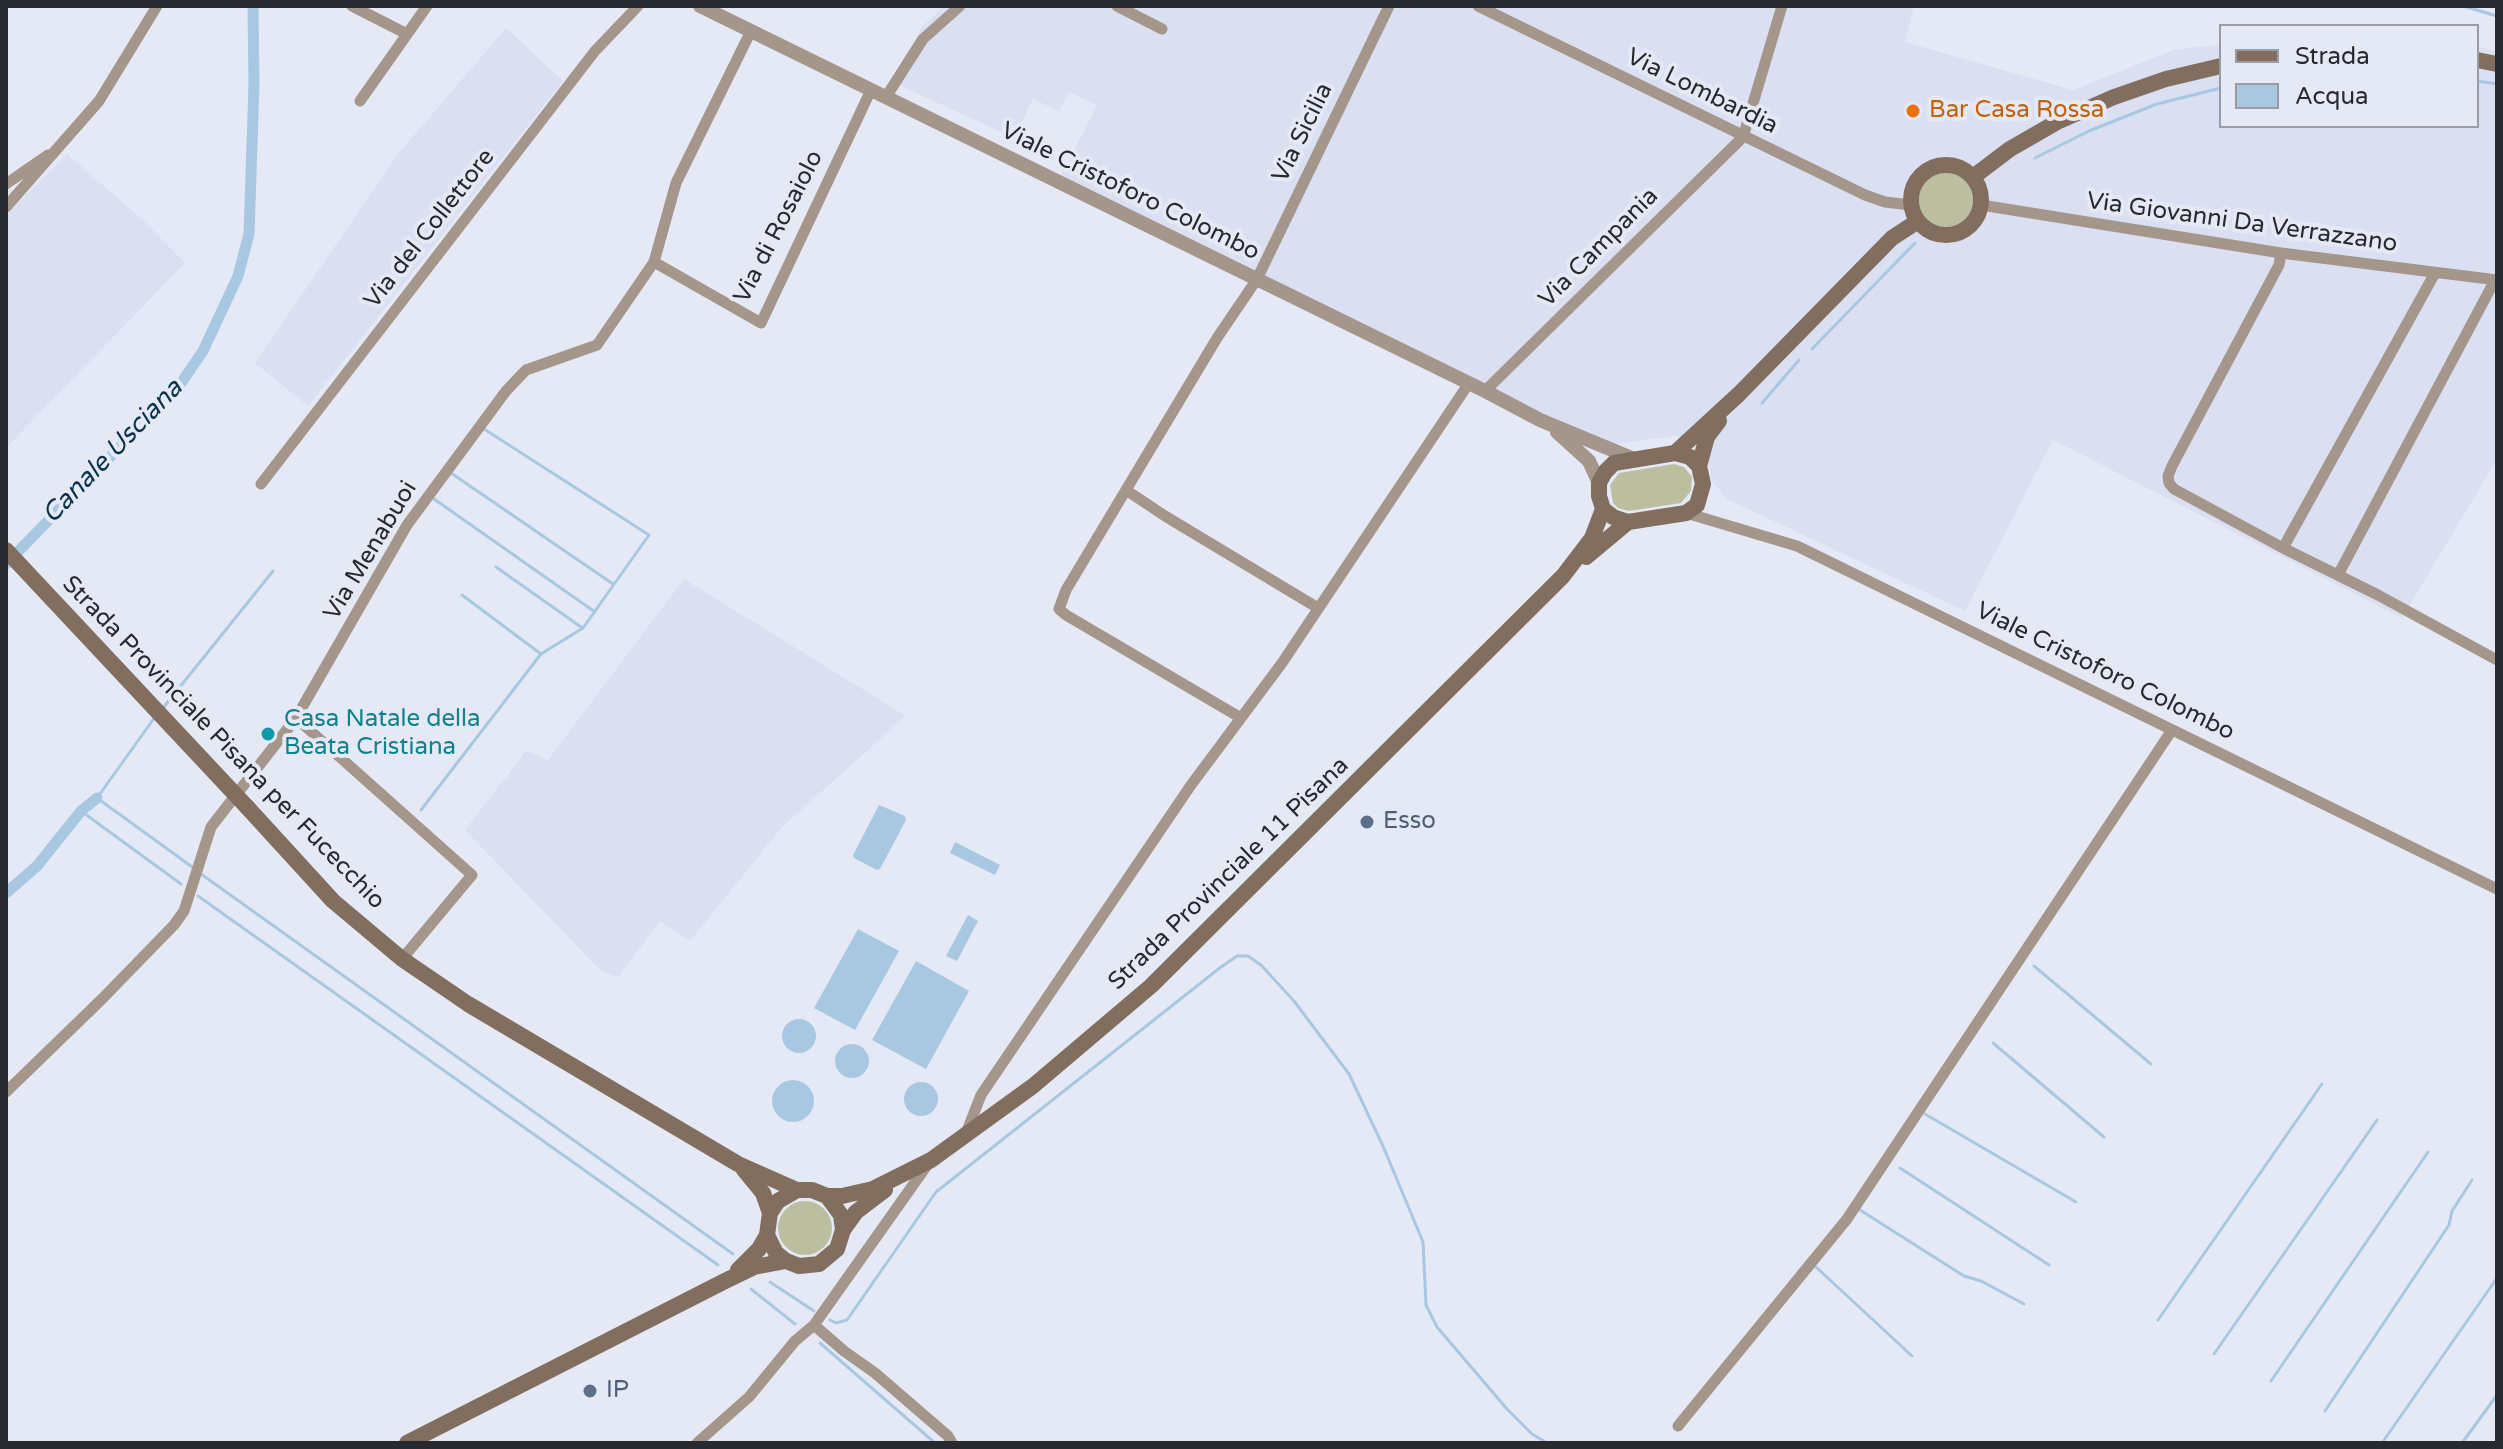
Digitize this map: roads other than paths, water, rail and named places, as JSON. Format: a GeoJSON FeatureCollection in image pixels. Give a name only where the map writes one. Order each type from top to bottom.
{"type":"FeatureCollection","features":[{"type":"Feature","properties":{"kind":"main road"},"geometry":{"type":"LineString","coordinates":[[1973,177],[2010,149],[2057,122],[2099,103],[2166,79],[2219,66]]}},
{"type":"Feature","properties":{"kind":"main road"},"geometry":{"type":"LineString","coordinates":[[1957,166],[1973,177],[1980,190],[1981,205],[1974,222],[1959,233],[1941,235],[1924,228],[1915,213],[1913,188],[1929,169],[1957,166]]}},
{"type":"Feature","properties":{"kind":"main road"},"geometry":{"type":"LineString","coordinates":[[1675,453],[1739,394],[1915,213]]}},
{"type":"Feature","properties":{"kind":"main road"},"geometry":{"type":"LineString","coordinates":[[1699,466],[1707,437],[1739,394]]}},
{"type":"Feature","properties":{"kind":"main road"},"geometry":{"type":"LineString","coordinates":[[1675,453],[1690,457],[1703,474],[1702,494],[1697,505],[1686,513],[1628,522],[1613,517],[1603,509],[1599,483],[1614,463],[1675,453]]}},
{"type":"Feature","properties":{"kind":"main road","name":"Strada Provinciale 11 Pisana"},"geometry":{"type":"LineString","coordinates":[[1563,576],[1592,538],[1603,509]]}},
{"type":"Feature","properties":{"kind":"main road","name":"Strada Provinciale 11 Pisana"},"geometry":{"type":"LineString","coordinates":[[843,1230],[856,1212],[903,1176],[964,1138],[1045,1076],[1151,986],[1563,576],[1628,522]]}},
{"type":"Feature","properties":{"kind":"main road","name":"Strada Provinciale Pisana per Fucecchio"},"geometry":{"type":"LineString","coordinates":[[6,550],[333,901],[402,959],[468,1004],[738,1164],[797,1190],[812,1190],[827,1196]]}},
{"type":"Feature","properties":{"kind":"main road","name":"Strada Provinciale Pisana per Fucecchio"},"geometry":{"type":"LineString","coordinates":[[738,1164],[763,1193],[770,1213]]}},
{"type":"Feature","properties":{"kind":"main road","name":"Strada Provinciale 11 Pisana"},"geometry":{"type":"LineString","coordinates":[[827,1196],[855,1194],[903,1176]]}},
{"type":"Feature","properties":{"kind":"main road"},"geometry":{"type":"LineString","coordinates":[[725,1281],[748,1263],[767,1235],[770,1213],[778,1201],[797,1190]]}},
{"type":"Feature","properties":{"kind":"main road"},"geometry":{"type":"LineString","coordinates":[[407,1443],[754,1267],[786,1261],[807,1266],[825,1261],[837,1249],[843,1230],[841,1215],[827,1196]]}},
{"type":"Feature","properties":{"kind":"main road"},"geometry":{"type":"LineString","coordinates":[[767,1235],[776,1253],[786,1261]]}},
{"type":"Feature","properties":{"kind":"street"},"geometry":{"type":"LineString","coordinates":[[6,207],[99,101],[157,6]]}},
{"type":"Feature","properties":{"kind":"street"},"geometry":{"type":"LineString","coordinates":[[352,6],[407,34]]}},
{"type":"Feature","properties":{"kind":"street"},"geometry":{"type":"LineString","coordinates":[[360,101],[427,6]]}},
{"type":"Feature","properties":{"kind":"street","name":"Via del Collettore"},"geometry":{"type":"LineString","coordinates":[[261,484],[595,51],[638,6]]}},
{"type":"Feature","properties":{"kind":"street","name":"Viale Cristoforo Colombo"},"geometry":{"type":"LineString","coordinates":[[700,6],[1540,420],[1634,459]]}},
{"type":"Feature","properties":{"kind":"street"},"geometry":{"type":"LineString","coordinates":[[886,97],[923,39],[960,6]]}},
{"type":"Feature","properties":{"kind":"street"},"geometry":{"type":"LineString","coordinates":[[1117,6],[1162,29]]}},
{"type":"Feature","properties":{"kind":"street","name":"Via Sicilia"},"geometry":{"type":"LineString","coordinates":[[1241,718],[1059,609],[1066,590],[1217,338],[1257,279],[1389,6]]}},
{"type":"Feature","properties":{"kind":"street","name":"Via Lombardia"},"geometry":{"type":"LineString","coordinates":[[1478,6],[1865,195],[1915,213]]}},
{"type":"Feature","properties":{"kind":"street"},"geometry":{"type":"LineString","coordinates":[[1743,137],[1782,6]]}},
{"type":"Feature","properties":{"kind":"street","name":"Via Menabuoi"},"geometry":{"type":"LineString","coordinates":[[6,1092],[174,925],[184,911],[211,827],[296,718],[407,525],[506,391],[526,370],[597,345],[654,262],[676,183],[751,31]]}},
{"type":"Feature","properties":{"kind":"street","name":"Via di Rosaiolo"},"geometry":{"type":"LineString","coordinates":[[654,262],[761,323],[871,90]]}},
{"type":"Feature","properties":{"kind":"street","name":"Via Campania"},"geometry":{"type":"LineString","coordinates":[[1485,391],[1743,137]]}},
{"type":"Feature","properties":{"kind":"street"},"geometry":{"type":"LineString","coordinates":[[6,184],[65,143]]}},
{"type":"Feature","properties":{"kind":"street","name":"Via Giovanni Da Verrazzano"},"geometry":{"type":"LineString","coordinates":[[1981,205],[2281,253],[2496,280]]}},
{"type":"Feature","properties":{"kind":"street"},"geometry":{"type":"LineString","coordinates":[[2281,253],[2279,265],[2168,476],[2174,489],[2497,660]]}},
{"type":"Feature","properties":{"kind":"street"},"geometry":{"type":"LineString","coordinates":[[2283,548],[2435,273]]}},
{"type":"Feature","properties":{"kind":"street"},"geometry":{"type":"LineString","coordinates":[[2338,575],[2496,280]]}},
{"type":"Feature","properties":{"kind":"street"},"geometry":{"type":"LineString","coordinates":[[964,1138],[981,1095],[1191,785],[1318,608],[1469,383]]}},
{"type":"Feature","properties":{"kind":"street","name":"Viale Cristoforo Colombo"},"geometry":{"type":"LineString","coordinates":[[1540,420],[1589,461],[1599,483]]}},
{"type":"Feature","properties":{"kind":"street"},"geometry":{"type":"LineString","coordinates":[[1126,490],[1318,608]]}},
{"type":"Feature","properties":{"kind":"street","name":"Viale Cristoforo Colombo"},"geometry":{"type":"LineString","coordinates":[[1686,513],[1797,546],[2497,889]]}},
{"type":"Feature","properties":{"kind":"street"},"geometry":{"type":"LineString","coordinates":[[296,718],[472,875],[402,959]]}},
{"type":"Feature","properties":{"kind":"street"},"geometry":{"type":"LineString","coordinates":[[1678,1426],[1847,1219],[2172,730]]}},
{"type":"Feature","properties":{"kind":"street"},"geometry":{"type":"LineString","coordinates":[[697,1443],[749,1397],[795,1341],[814,1325],[931,1160]]}},
{"type":"Feature","properties":{"kind":"street"},"geometry":{"type":"LineString","coordinates":[[814,1325],[875,1373],[948,1436],[952,1443]]}},
{"type":"Feature","properties":{"kind":"water"},"geometry":{"type":"Polygon","coordinates":[[[879,805],[905,816],[906,820],[877,870],[853,855],[879,805]]]}},
{"type":"Feature","properties":{"kind":"water"},"geometry":{"type":"Polygon","coordinates":[[[955,842],[1000,865],[995,875],[950,853],[955,842]]]}},
{"type":"Feature","properties":{"kind":"water"},"geometry":{"type":"Polygon","coordinates":[[[968,915],[978,921],[957,961],[946,956],[968,915]]]}},
{"type":"Feature","properties":{"kind":"water"},"geometry":{"type":"Polygon","coordinates":[[[858,929],[899,951],[855,1030],[814,1008],[858,929]]]}},
{"type":"Feature","properties":{"kind":"water"},"geometry":{"type":"Polygon","coordinates":[[[916,961],[969,991],[926,1069],[872,1040],[916,961]]]}},
{"type":"Feature","properties":{"kind":"water"},"geometry":{"type":"Polygon","coordinates":[[[799,1019],[811,1024],[816,1036],[811,1048],[799,1053],[787,1048],[782,1036],[787,1024],[799,1019]]]}},
{"type":"Feature","properties":{"kind":"water"},"geometry":{"type":"Polygon","coordinates":[[[852,1044],[864,1049],[869,1061],[864,1073],[852,1078],[840,1073],[835,1061],[840,1049],[852,1044]]]}},
{"type":"Feature","properties":{"kind":"water"},"geometry":{"type":"Polygon","coordinates":[[[793,1080],[808,1086],[814,1101],[808,1116],[793,1122],[778,1116],[772,1101],[778,1086],[793,1080]]]}},
{"type":"Feature","properties":{"kind":"water"},"geometry":{"type":"Polygon","coordinates":[[[921,1082],[933,1087],[938,1099],[933,1111],[921,1116],[909,1111],[904,1099],[909,1087],[921,1082]]]}},
{"type":"Feature","properties":{"kind":"waterway","name":"Canale Usciana"},"geometry":{"type":"LineString","coordinates":[[6,564],[179,386],[203,351],[238,276],[249,234],[253,6]]}},
{"type":"Feature","properties":{"kind":"waterway"},"geometry":{"type":"LineString","coordinates":[[2463,6],[2497,16]]}},
{"type":"Feature","properties":{"kind":"waterway"},"geometry":{"type":"LineString","coordinates":[[2479,81],[2497,84]]}},
{"type":"Feature","properties":{"kind":"waterway"},"geometry":{"type":"LineString","coordinates":[[2035,158],[2089,131],[2157,104],[2219,88]]}},
{"type":"Feature","properties":{"kind":"waterway"},"geometry":{"type":"LineString","coordinates":[[1812,349],[1915,243]]}},
{"type":"Feature","properties":{"kind":"waterway"},"geometry":{"type":"LineString","coordinates":[[1762,403],[1799,360]]}},
{"type":"Feature","properties":{"kind":"waterway"},"geometry":{"type":"LineString","coordinates":[[421,810],[541,654],[583,628],[649,535],[484,429]]}},
{"type":"Feature","properties":{"kind":"waterway"},"geometry":{"type":"LineString","coordinates":[[451,473],[613,584]]}},
{"type":"Feature","properties":{"kind":"waterway"},"geometry":{"type":"LineString","coordinates":[[434,499],[595,612]]}},
{"type":"Feature","properties":{"kind":"waterway"},"geometry":{"type":"LineString","coordinates":[[496,567],[581,627]]}},
{"type":"Feature","properties":{"kind":"waterway"},"geometry":{"type":"LineString","coordinates":[[163,708],[273,571]]}},
{"type":"Feature","properties":{"kind":"waterway"},"geometry":{"type":"LineString","coordinates":[[462,595],[541,654]]}},
{"type":"Feature","properties":{"kind":"waterway"},"geometry":{"type":"LineString","coordinates":[[155,717],[97,798],[195,869]]}},
{"type":"Feature","properties":{"kind":"waterway"},"geometry":{"type":"LineString","coordinates":[[6,893],[37,866],[81,811],[97,798]]}},
{"type":"Feature","properties":{"kind":"waterway"},"geometry":{"type":"LineString","coordinates":[[81,811],[181,884]]}},
{"type":"Feature","properties":{"kind":"waterway"},"geometry":{"type":"LineString","coordinates":[[201,874],[733,1254]]}},
{"type":"Feature","properties":{"kind":"waterway"},"geometry":{"type":"LineString","coordinates":[[198,896],[718,1265]]}},
{"type":"Feature","properties":{"kind":"waterway"},"geometry":{"type":"LineString","coordinates":[[830,1320],[836,1323],[847,1320],[936,1192],[1221,967],[1237,956],[1248,956],[1261,965],[1294,1001],[1349,1074],[1423,1242],[1426,1305],[1437,1327],[1507,1409],[1532,1434],[1547,1443]]}},
{"type":"Feature","properties":{"kind":"waterway"},"geometry":{"type":"LineString","coordinates":[[2034,966],[2151,1064]]}},
{"type":"Feature","properties":{"kind":"waterway"},"geometry":{"type":"LineString","coordinates":[[1993,1043],[2104,1137]]}},
{"type":"Feature","properties":{"kind":"waterway"},"geometry":{"type":"LineString","coordinates":[[2158,1320],[2322,1084]]}},
{"type":"Feature","properties":{"kind":"waterway"},"geometry":{"type":"LineString","coordinates":[[1925,1114],[2076,1202]]}},
{"type":"Feature","properties":{"kind":"waterway"},"geometry":{"type":"LineString","coordinates":[[2214,1354],[2377,1120]]}},
{"type":"Feature","properties":{"kind":"waterway"},"geometry":{"type":"LineString","coordinates":[[2271,1381],[2428,1152]]}},
{"type":"Feature","properties":{"kind":"waterway"},"geometry":{"type":"LineString","coordinates":[[1900,1168],[2049,1265]]}},
{"type":"Feature","properties":{"kind":"waterway"},"geometry":{"type":"LineString","coordinates":[[2325,1411],[2449,1225],[2452,1211],[2472,1180]]}},
{"type":"Feature","properties":{"kind":"waterway"},"geometry":{"type":"LineString","coordinates":[[1860,1210],[1964,1276],[1981,1281],[2024,1304]]}},
{"type":"Feature","properties":{"kind":"waterway"},"geometry":{"type":"LineString","coordinates":[[1816,1267],[1912,1356]]}},
{"type":"Feature","properties":{"kind":"waterway"},"geometry":{"type":"LineString","coordinates":[[2382,1443],[2497,1278]]}},
{"type":"Feature","properties":{"kind":"waterway"},"geometry":{"type":"LineString","coordinates":[[770,1282],[814,1311]]}},
{"type":"Feature","properties":{"kind":"waterway"},"geometry":{"type":"LineString","coordinates":[[751,1289],[795,1324]]}},
{"type":"Feature","properties":{"kind":"waterway"},"geometry":{"type":"LineString","coordinates":[[820,1343],[935,1443]]}},
{"type":"Feature","properties":{"kind":"waterway"},"geometry":{"type":"LineString","coordinates":[[2462,1443],[2497,1395]]}},
{"type":"Feature","properties":{"kind":"place","name":"Bar Casa Rossa"},"geometry":{"type":"Point","coordinates":[1913,111]}},
{"type":"Feature","properties":{"kind":"place","name":"Casa Natale della Beata Cristiana"},"geometry":{"type":"Point","coordinates":[268,734]}},
{"type":"Feature","properties":{"kind":"place","name":"Esso"},"geometry":{"type":"Point","coordinates":[1367,822]}},
{"type":"Feature","properties":{"kind":"place","name":"IP"},"geometry":{"type":"Point","coordinates":[590,1391]}}]}
